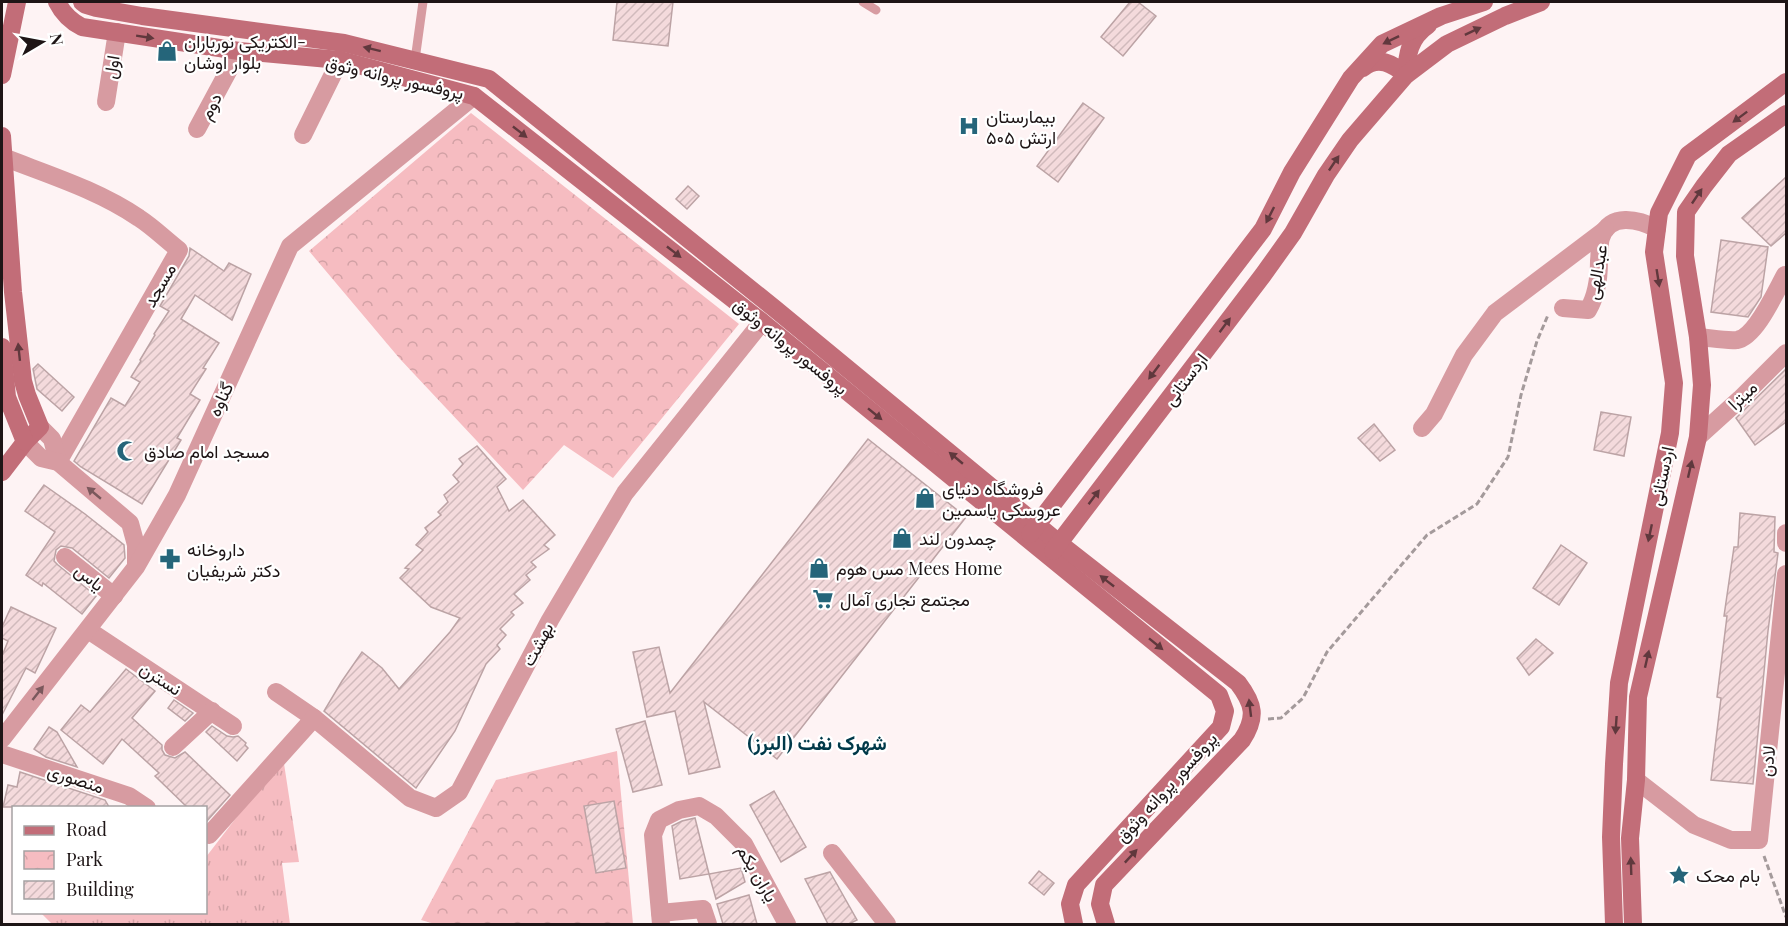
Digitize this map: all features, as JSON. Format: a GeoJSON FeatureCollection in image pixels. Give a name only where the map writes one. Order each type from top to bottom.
{"type":"FeatureCollection","features":[{"type":"Feature","properties":{"kind":"main road"},"geometry":{"type":"LineString","coordinates":[[2,75],[17,2]]}},
{"type":"Feature","properties":{"kind":"main road","name":"پروفسور پروانه وثوق"},"geometry":{"type":"LineString","coordinates":[[57,2],[62,12],[82,27],[239,51],[342,52],[415,60],[496,84],[768,315],[1054,550],[1219,696],[1225,711],[1221,727],[1076,885],[1070,915]]}},
{"type":"Feature","properties":{"kind":"main road","name":"پروفسور پروانه وثوق"},"geometry":{"type":"LineString","coordinates":[[82,2],[96,8],[244,30],[342,52],[412,79],[474,96],[768,315]]}},
{"type":"Feature","properties":{"kind":"main road","name":"اردستانی"},"geometry":{"type":"LineString","coordinates":[[1032,532],[1263,229],[1292,172],[1350,78],[1382,44],[1441,16],[1484,2]]}},
{"type":"Feature","properties":{"kind":"main road","name":"اردستانی"},"geometry":{"type":"LineString","coordinates":[[1054,550],[1263,275],[1293,233],[1326,175],[1350,140],[1406,75],[1447,44],[1541,2]]}},
{"type":"Feature","properties":{"kind":"main road"},"geometry":{"type":"LineString","coordinates":[[1406,75],[1407,53],[1419,31],[1441,16]]}},
{"type":"Feature","properties":{"kind":"main road"},"geometry":{"type":"LineString","coordinates":[[239,51],[244,30]]}},
{"type":"Feature","properties":{"kind":"main road"},"geometry":{"type":"LineString","coordinates":[[412,79],[415,60]]}},
{"type":"Feature","properties":{"kind":"main road"},"geometry":{"type":"LineString","coordinates":[[1350,78],[1368,63],[1382,61],[1396,66],[1406,75]]}},
{"type":"Feature","properties":{"kind":"main road","name":"اردستانی"},"geometry":{"type":"LineString","coordinates":[[1614,924],[1611,837],[1619,683],[1670,433],[1674,383],[1654,252],[1659,213],[1688,155],[1786,82]]}},
{"type":"Feature","properties":{"kind":"main road"},"geometry":{"type":"LineString","coordinates":[[474,96],[496,84]]}},
{"type":"Feature","properties":{"kind":"main road","name":"اردستانی"},"geometry":{"type":"LineString","coordinates":[[1633,924],[1630,838],[1636,780],[1638,697],[1698,437],[1702,385],[1698,337],[1685,256],[1686,212],[1729,154],[1786,114]]}},
{"type":"Feature","properties":{"kind":"main road"},"geometry":{"type":"LineString","coordinates":[[2,136],[7,275],[22,381],[40,428],[25,442],[2,472]]}},
{"type":"Feature","properties":{"kind":"main road"},"geometry":{"type":"LineString","coordinates":[[2,347],[4,397],[25,442]]}},
{"type":"Feature","properties":{"kind":"main road"},"geometry":{"type":"LineString","coordinates":[[4,397],[27,396]]}},
{"type":"Feature","properties":{"kind":"main road","name":"پروفسور پروانه وثوق"},"geometry":{"type":"LineString","coordinates":[[1054,550],[1238,683],[1248,696],[1252,712],[1250,728],[1242,740],[1104,885],[1100,903]]}},
{"type":"Feature","properties":{"kind":"main road"},"geometry":{"type":"LineString","coordinates":[[1614,764],[1636,780]]}},
{"type":"Feature","properties":{"kind":"main road"},"geometry":{"type":"LineString","coordinates":[[1070,915],[1100,903],[1106,924]]}},
{"type":"Feature","properties":{"kind":"street","name":"اول"},"geometry":{"type":"LineString","coordinates":[[106,102],[117,32]]}},
{"type":"Feature","properties":{"kind":"street","name":"دوم"},"geometry":{"type":"LineString","coordinates":[[198,129],[239,51]]}},
{"type":"Feature","properties":{"kind":"street"},"geometry":{"type":"LineString","coordinates":[[303,135],[342,52]]}},
{"type":"Feature","properties":{"kind":"street","name":"گناوه"},"geometry":{"type":"LineString","coordinates":[[2,739],[136,567],[170,506],[290,246],[474,96]]}},
{"type":"Feature","properties":{"kind":"street","name":"مسجد"},"geometry":{"type":"LineString","coordinates":[[3,157],[86,189],[113,203],[139,218],[179,250],[58,462]]}},
{"type":"Feature","properties":{"kind":"street","name":"عبدالهی"},"geometry":{"type":"LineString","coordinates":[[1563,308],[1588,310],[1595,299],[1599,275],[1600,239],[1605,230],[1614,222],[1626,220],[1646,223],[1657,229]]}},
{"type":"Feature","properties":{"kind":"street"},"geometry":{"type":"LineString","coordinates":[[1422,428],[1434,414],[1464,355],[1495,313],[1605,230]]}},
{"type":"Feature","properties":{"kind":"street"},"geometry":{"type":"LineString","coordinates":[[1698,337],[1739,340],[1748,334],[1785,275]]}},
{"type":"Feature","properties":{"kind":"street","name":"بهشت"},"geometry":{"type":"LineString","coordinates":[[276,692],[314,718],[410,798],[436,808],[459,792],[550,620],[625,493],[768,315]]}},
{"type":"Feature","properties":{"kind":"street","name":"میترا"},"geometry":{"type":"LineString","coordinates":[[1698,437],[1786,353]]}},
{"type":"Feature","properties":{"kind":"street"},"geometry":{"type":"LineString","coordinates":[[40,428],[52,439],[58,462]]}},
{"type":"Feature","properties":{"kind":"street"},"geometry":{"type":"LineString","coordinates":[[25,442],[41,458],[58,462],[130,523],[136,545],[136,567]]}},
{"type":"Feature","properties":{"kind":"street"},"geometry":{"type":"LineString","coordinates":[[130,523],[149,521],[170,506]]}},
{"type":"Feature","properties":{"kind":"street"},"geometry":{"type":"LineString","coordinates":[[1786,533],[1786,543]]}},
{"type":"Feature","properties":{"kind":"street","name":"یاس"},"geometry":{"type":"LineString","coordinates":[[65,557],[114,596]]}},
{"type":"Feature","properties":{"kind":"street","name":"لادن"},"geometry":{"type":"LineString","coordinates":[[1759,840],[1786,574]]}},
{"type":"Feature","properties":{"kind":"street","name":"نسترن"},"geometry":{"type":"LineString","coordinates":[[88,630],[233,726]]}},
{"type":"Feature","properties":{"kind":"street"},"geometry":{"type":"LineString","coordinates":[[173,747],[212,711]]}},
{"type":"Feature","properties":{"kind":"street"},"geometry":{"type":"LineString","coordinates":[[208,836],[314,718]]}},
{"type":"Feature","properties":{"kind":"street","name":"منصوری"},"geometry":{"type":"LineString","coordinates":[[2,754],[129,796],[145,806]]}},
{"type":"Feature","properties":{"kind":"street"},"geometry":{"type":"LineString","coordinates":[[1636,780],[1694,825],[1731,840],[1759,840]]}},
{"type":"Feature","properties":{"kind":"street","name":"یاران یکم"},"geometry":{"type":"LineString","coordinates":[[661,919],[653,836],[659,820],[679,810],[699,806],[716,816],[744,844],[787,924]]}},
{"type":"Feature","properties":{"kind":"street"},"geometry":{"type":"LineString","coordinates":[[831,853],[887,924]]}},
{"type":"Feature","properties":{"kind":"street"},"geometry":{"type":"LineString","coordinates":[[661,919],[703,909],[708,924]]}},
{"type":"Feature","properties":{"kind":"lane"},"geometry":{"type":"LineString","coordinates":[[415,60],[423,2]]}},
{"type":"Feature","properties":{"kind":"lane"},"geometry":{"type":"LineString","coordinates":[[863,2],[876,10]]}},
{"type":"Feature","properties":{"kind":"path"},"geometry":{"type":"LineString","coordinates":[[1251,721],[1281,718],[1303,698],[1327,652],[1427,535],[1477,504],[1508,456],[1521,395],[1544,324],[1552,307],[1563,308]]}},
{"type":"Feature","properties":{"kind":"path"},"geometry":{"type":"LineString","coordinates":[[1759,840],[1786,917]]}},
{"type":"Feature","properties":{"kind":"green space"},"geometry":{"type":"Polygon","coordinates":[[[471,113],[739,324],[613,478],[564,445],[523,490],[400,359],[309,251],[471,113]]]}},
{"type":"Feature","properties":{"kind":"green space"},"geometry":{"type":"Polygon","coordinates":[[[617,751],[633,924],[435,924],[421,920],[496,780],[617,751]]]}},
{"type":"Feature","properties":{"kind":"green space"},"geometry":{"type":"Polygon","coordinates":[[[283,757],[299,862],[282,863],[290,924],[52,924],[42,914],[207,914],[207,856],[283,757]]]}},
{"type":"Feature","properties":{"kind":"building"},"geometry":{"type":"Polygon","coordinates":[[[617,2],[673,2],[668,46],[613,40],[617,2]]]}},
{"type":"Feature","properties":{"kind":"building"},"geometry":{"type":"Polygon","coordinates":[[[1130,2],[1138,2],[1156,16],[1123,56],[1101,37],[1130,2]]]}},
{"type":"Feature","properties":{"kind":"building"},"geometry":{"type":"Polygon","coordinates":[[[1083,103],[1104,118],[1058,182],[1037,166],[1083,103]]]}},
{"type":"Feature","properties":{"kind":"building"},"geometry":{"type":"Polygon","coordinates":[[[1786,177],[1786,233],[1771,246],[1742,218],[1786,177]]]}},
{"type":"Feature","properties":{"kind":"building"},"geometry":{"type":"Polygon","coordinates":[[[688,186],[699,196],[687,209],[676,199],[688,186]]]}},
{"type":"Feature","properties":{"kind":"building"},"geometry":{"type":"Polygon","coordinates":[[[1721,240],[1768,247],[1761,297],[1748,317],[1711,312],[1721,240]]]}},
{"type":"Feature","properties":{"kind":"building"},"geometry":{"type":"Polygon","coordinates":[[[190,248],[224,271],[229,263],[251,274],[232,320],[195,295],[181,319],[219,343],[190,394],[200,400],[177,438],[181,440],[142,504],[74,461],[111,398],[125,406],[140,382],[131,377],[169,311],[160,306],[189,256],[190,248]]]}},
{"type":"Feature","properties":{"kind":"building"},"geometry":{"type":"Polygon","coordinates":[[[38,364],[74,397],[62,411],[37,389],[33,369],[38,364]]]}},
{"type":"Feature","properties":{"kind":"building"},"geometry":{"type":"Polygon","coordinates":[[[1786,369],[1786,422],[1755,445],[1736,418],[1786,369]]]}},
{"type":"Feature","properties":{"kind":"building"},"geometry":{"type":"Polygon","coordinates":[[[1601,412],[1631,417],[1624,456],[1594,450],[1601,412]]]}},
{"type":"Feature","properties":{"kind":"building"},"geometry":{"type":"Polygon","coordinates":[[[1374,424],[1395,450],[1380,461],[1358,438],[1374,424]]]}},
{"type":"Feature","properties":{"kind":"building","name":"مجتمع تجاری آمال"},"geometry":{"type":"Polygon","coordinates":[[[868,439],[966,517],[777,759],[704,702],[720,767],[689,774],[675,711],[647,717],[633,652],[659,647],[670,693],[868,439]]]}},
{"type":"Feature","properties":{"kind":"building"},"geometry":{"type":"Polygon","coordinates":[[[477,446],[506,479],[497,487],[509,511],[523,500],[555,535],[544,545],[549,549],[531,562],[536,567],[526,575],[530,580],[514,594],[523,603],[511,612],[514,615],[500,629],[506,635],[497,645],[500,649],[486,664],[455,731],[416,788],[324,711],[362,652],[382,668],[399,689],[460,618],[431,607],[400,578],[409,569],[405,568],[423,550],[416,545],[428,532],[425,528],[441,515],[438,512],[448,502],[444,495],[459,482],[453,475],[463,464],[459,459],[477,446]]]}},
{"type":"Feature","properties":{"kind":"building"},"geometry":{"type":"Polygon","coordinates":[[[44,485],[124,545],[125,558],[109,578],[72,548],[61,546],[56,550],[54,561],[96,596],[82,614],[43,583],[42,586],[26,575],[55,532],[25,511],[44,485]]]}},
{"type":"Feature","properties":{"kind":"building"},"geometry":{"type":"Polygon","coordinates":[[[1740,513],[1775,517],[1774,552],[1778,553],[1753,784],[1711,780],[1721,698],[1717,697],[1727,616],[1724,616],[1734,547],[1738,547],[1740,513]]]}},
{"type":"Feature","properties":{"kind":"building"},"geometry":{"type":"Polygon","coordinates":[[[1561,545],[1587,563],[1559,605],[1533,588],[1561,545]]]}},
{"type":"Feature","properties":{"kind":"building"},"geometry":{"type":"Polygon","coordinates":[[[11,607],[56,628],[35,673],[26,668],[2,715],[2,656],[8,641],[2,638],[2,627],[11,607]]]}},
{"type":"Feature","properties":{"kind":"building"},"geometry":{"type":"Polygon","coordinates":[[[1536,639],[1553,653],[1529,675],[1517,658],[1536,639]]]}},
{"type":"Feature","properties":{"kind":"building"},"geometry":{"type":"Polygon","coordinates":[[[126,669],[155,691],[132,718],[162,745],[165,755],[175,758],[185,752],[230,795],[207,821],[207,806],[186,806],[155,776],[159,773],[122,739],[103,764],[61,730],[81,705],[90,712],[126,669]]]}},
{"type":"Feature","properties":{"kind":"building"},"geometry":{"type":"Polygon","coordinates":[[[174,700],[193,713],[185,721],[168,708],[174,700]]]}},
{"type":"Feature","properties":{"kind":"building"},"geometry":{"type":"Polygon","coordinates":[[[645,721],[662,785],[633,792],[616,729],[645,721]]]}},
{"type":"Feature","properties":{"kind":"building"},"geometry":{"type":"Polygon","coordinates":[[[212,726],[227,736],[238,736],[246,743],[248,748],[237,761],[206,732],[212,726]]]}},
{"type":"Feature","properties":{"kind":"building"},"geometry":{"type":"Polygon","coordinates":[[[49,727],[57,732],[77,767],[46,757],[34,749],[49,727]]]}},
{"type":"Feature","properties":{"kind":"building"},"geometry":{"type":"Polygon","coordinates":[[[20,772],[105,800],[108,806],[3,807],[8,785],[17,787],[20,772]]]}},
{"type":"Feature","properties":{"kind":"building"},"geometry":{"type":"Polygon","coordinates":[[[774,791],[806,847],[781,862],[750,805],[774,791]]]}},
{"type":"Feature","properties":{"kind":"building"},"geometry":{"type":"Polygon","coordinates":[[[614,801],[626,868],[596,873],[584,806],[614,801]]]}},
{"type":"Feature","properties":{"kind":"building"},"geometry":{"type":"Polygon","coordinates":[[[695,818],[709,874],[680,879],[672,826],[695,818]]]}},
{"type":"Feature","properties":{"kind":"building"},"geometry":{"type":"Polygon","coordinates":[[[741,868],[745,882],[716,899],[709,874],[741,868]]]}},
{"type":"Feature","properties":{"kind":"building"},"geometry":{"type":"Polygon","coordinates":[[[1039,871],[1054,883],[1044,895],[1029,883],[1039,871]]]}},
{"type":"Feature","properties":{"kind":"building"},"geometry":{"type":"Polygon","coordinates":[[[830,872],[857,920],[849,924],[828,924],[805,879],[830,872]]]}},
{"type":"Feature","properties":{"kind":"building"},"geometry":{"type":"Polygon","coordinates":[[[749,895],[757,924],[723,924],[717,904],[749,895]]]}},
{"type":"Feature","properties":{"kind":"place","name":"الکتریکی نورباران- بلوار اوشان"},"geometry":{"type":"Point","coordinates":[167,51]}},
{"type":"Feature","properties":{"kind":"place","name":"بیمارستان ۵۰۵ ارتش"},"geometry":{"type":"Point","coordinates":[969,126]}},
{"type":"Feature","properties":{"kind":"place","name":"مسجد امام صادق"},"geometry":{"type":"Point","coordinates":[127,451]}},
{"type":"Feature","properties":{"kind":"place","name":"فروشگاه دنیای عروسکی یاسمین"},"geometry":{"type":"Point","coordinates":[925,498]}},
{"type":"Feature","properties":{"kind":"place","name":"چمدون لند"},"geometry":{"type":"Point","coordinates":[902,538]}},
{"type":"Feature","properties":{"kind":"place","name":"داروخانه دکتر شریفیان"},"geometry":{"type":"Point","coordinates":[170,559]}},
{"type":"Feature","properties":{"kind":"place","name":"مس هوم Mees Home"},"geometry":{"type":"Point","coordinates":[819,568]}},
{"type":"Feature","properties":{"kind":"place","name":"مجتمع تجاری آمال"},"geometry":{"type":"Point","coordinates":[823,599]}},
{"type":"Feature","properties":{"kind":"place","name":"بام محک"},"geometry":{"type":"Point","coordinates":[1679,875]}},
{"type":"Feature","properties":{"kind":"district","name":"شهرک نفت (البرز)"},"geometry":{"type":"Point","coordinates":[817,741]}}]}
